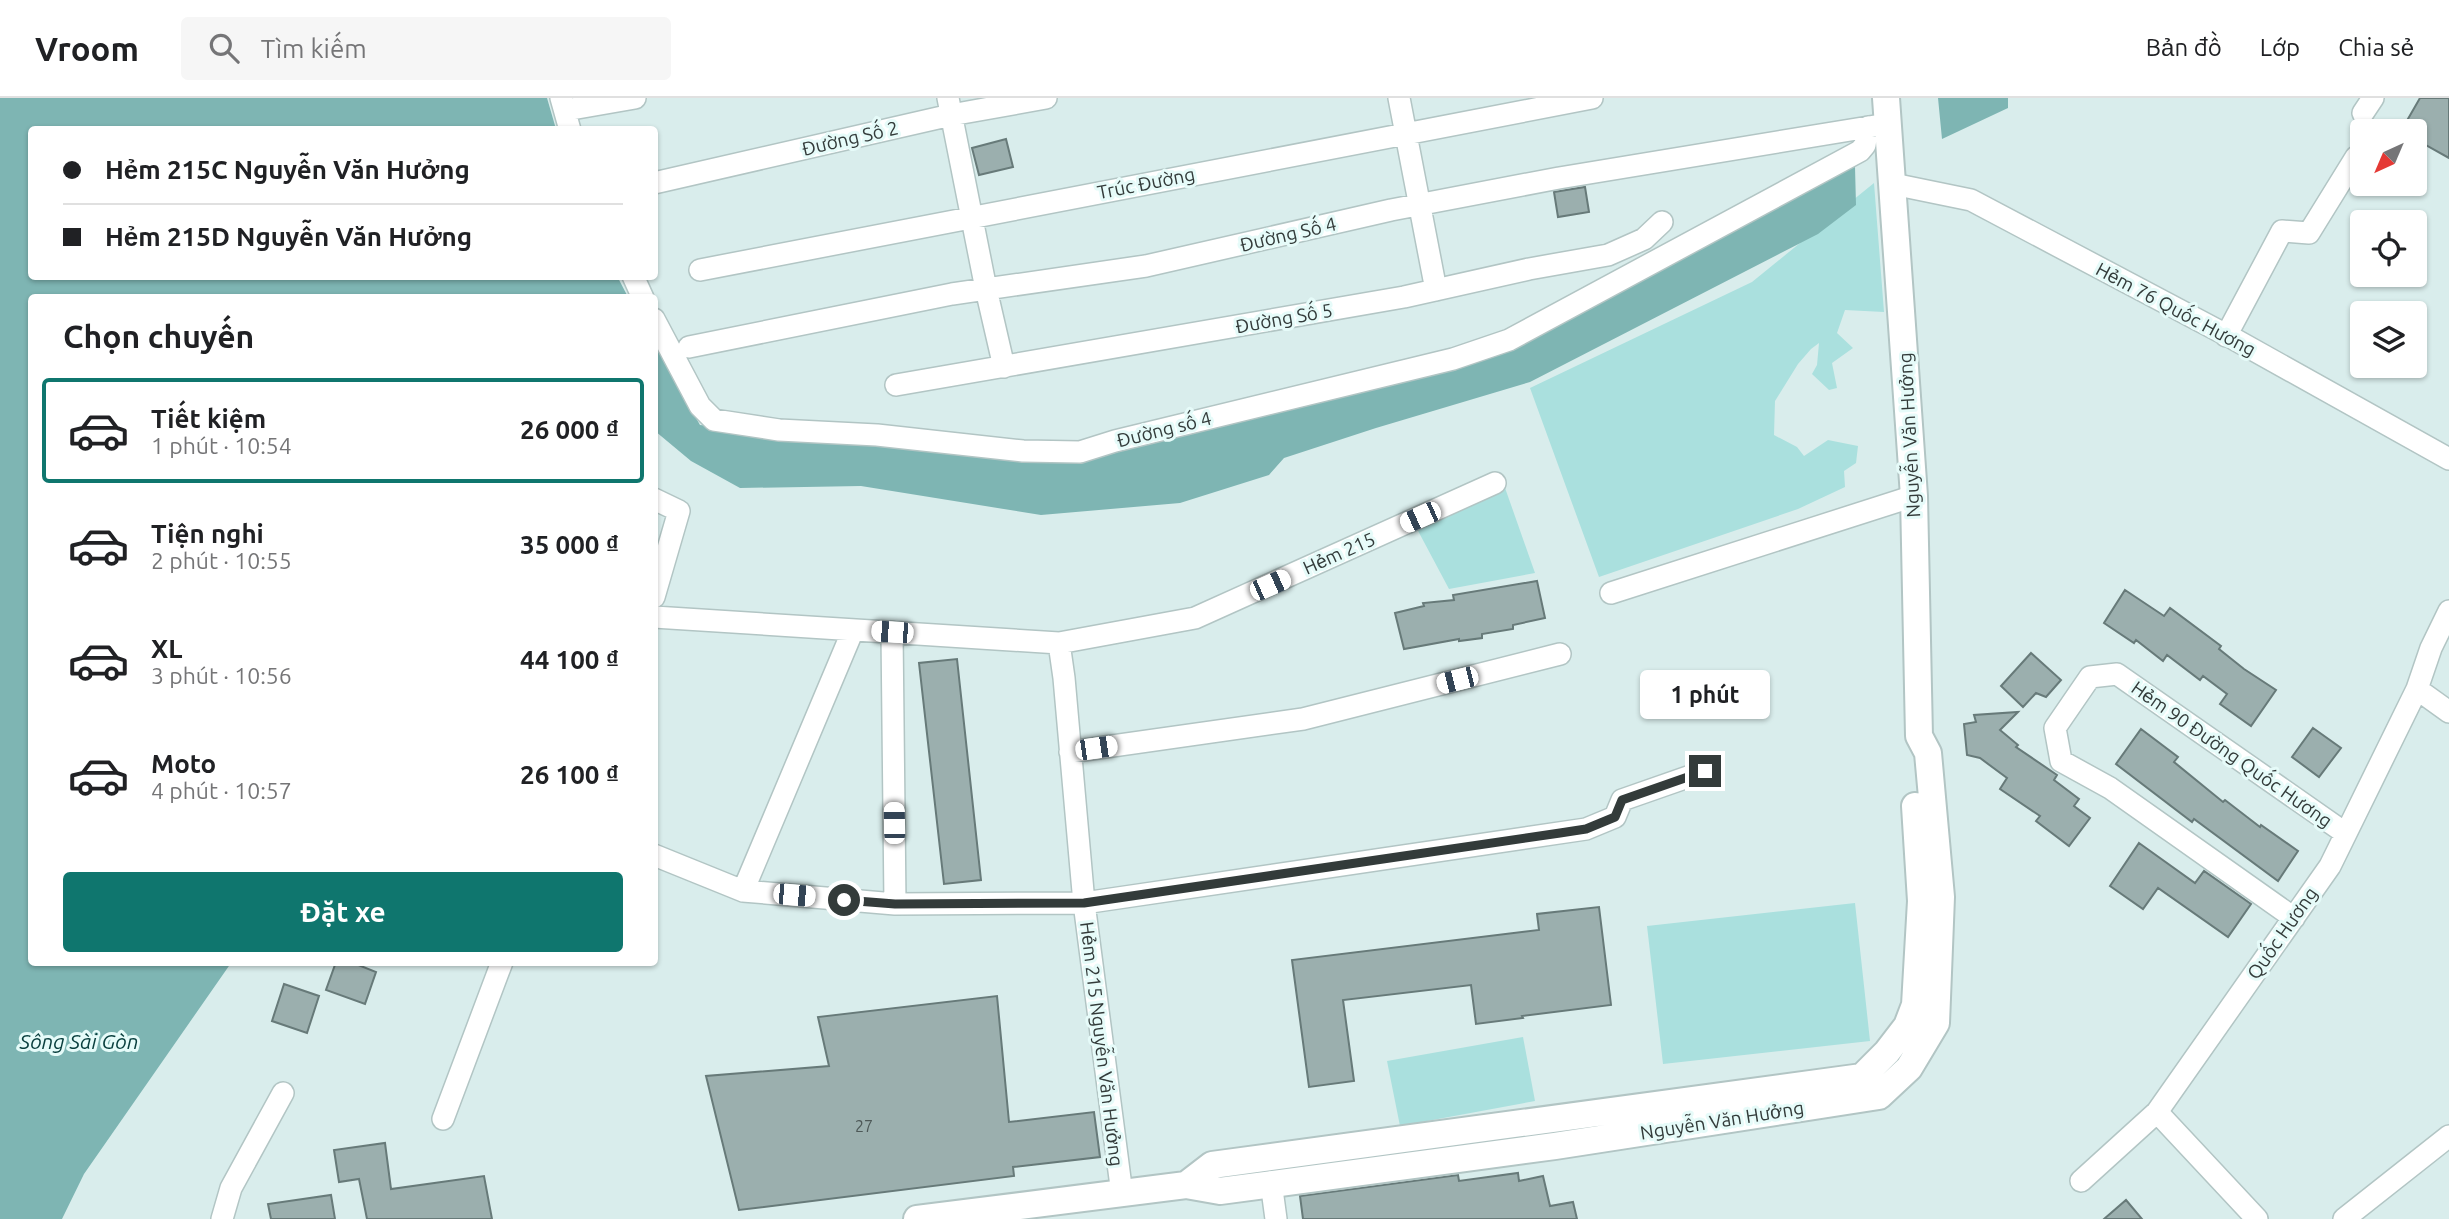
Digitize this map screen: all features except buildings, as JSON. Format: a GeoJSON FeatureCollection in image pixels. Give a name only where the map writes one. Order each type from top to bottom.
{"type":"FeatureCollection","features":[{"type":"Feature","properties":{"kind":"main road","name":"Nguyễn Văn Hưởng"},"geometry":{"type":"LineString","coordinates":[[1186,1185],[1212,1166],[1555,1146],[1879,1096],[1909,1068],[1936,1023],[1941,897],[1928,753],[1919,736],[1914,496],[1893,184],[1883,120]]}},
{"type":"Feature","properties":{"kind":"main road","name":"Nguyễn Văn Hưởng"},"geometry":{"type":"LineString","coordinates":[[917,1219],[1186,1185],[1220,1191],[1271,1182],[1387,1154]]}},
{"type":"Feature","properties":{"kind":"street"},"geometry":{"type":"LineString","coordinates":[[566,112],[635,98]]}},
{"type":"Feature","properties":{"kind":"street","name":"Đường Số 2"},"geometry":{"type":"LineString","coordinates":[[658,183],[949,107],[1046,98]]}},
{"type":"Feature","properties":{"kind":"street"},"geometry":{"type":"LineString","coordinates":[[1399,98],[1436,290]]}},
{"type":"Feature","properties":{"kind":"street","name":"Trúc Đường"},"geometry":{"type":"LineString","coordinates":[[700,270],[1592,98]]}},
{"type":"Feature","properties":{"kind":"street"},"geometry":{"type":"LineString","coordinates":[[949,107],[1004,366]]}},
{"type":"Feature","properties":{"kind":"street","name":"Đường Số 4"},"geometry":{"type":"LineString","coordinates":[[677,348],[952,294],[1146,266],[1419,205],[1883,120]]}},
{"type":"Feature","properties":{"kind":"street","name":"Đường số 4"},"geometry":{"type":"LineString","coordinates":[[677,348],[700,406],[713,420],[779,430],[877,435],[1023,450],[1080,452],[1115,441],[1453,359],[1509,340],[1860,151],[1883,120]]}},
{"type":"Feature","properties":{"kind":"street"},"geometry":{"type":"LineString","coordinates":[[2227,336],[2282,231],[2308,233],[2350,166]]}},
{"type":"Feature","properties":{"kind":"street","name":"Hẻm 76 Quốc Hương"},"geometry":{"type":"LineString","coordinates":[[1893,184],[1971,200],[2227,336],[2449,459]]}},
{"type":"Feature","properties":{"kind":"street","name":"Đường Số 5"},"geometry":{"type":"LineString","coordinates":[[897,385],[1436,290],[1608,255],[1644,239],[1662,222]]}},
{"type":"Feature","properties":{"kind":"street"},"geometry":{"type":"LineString","coordinates":[[658,324],[677,348]]}},
{"type":"Feature","properties":{"kind":"street","name":"Hẻm 215"},"geometry":{"type":"LineString","coordinates":[[658,617],[1059,643],[1195,618],[1494,483]]}},
{"type":"Feature","properties":{"kind":"street"},"geometry":{"type":"LineString","coordinates":[[1611,593],[1914,496]]}},
{"type":"Feature","properties":{"kind":"street"},"geometry":{"type":"LineString","coordinates":[[658,501],[679,511],[658,583]]}},
{"type":"Feature","properties":{"kind":"street","name":"Quốc Hương"},"geometry":{"type":"LineString","coordinates":[[2081,1181],[2158,1112],[2329,866],[2417,688],[2431,648],[2449,611]]}},
{"type":"Feature","properties":{"kind":"street"},"geometry":{"type":"LineString","coordinates":[[743,891],[853,630]]}},
{"type":"Feature","properties":{"kind":"street"},"geometry":{"type":"LineString","coordinates":[[892,632],[895,904]]}},
{"type":"Feature","properties":{"kind":"street","name":"Hẻm 215 Nguyễn Văn Hưởng"},"geometry":{"type":"LineString","coordinates":[[1059,643],[1084,903],[1122,1194]]}},
{"type":"Feature","properties":{"kind":"street"},"geometry":{"type":"LineString","coordinates":[[1070,752],[1303,719],[1560,654]]}},
{"type":"Feature","properties":{"kind":"street","name":"Hẻm 90 Đường Quốc Hương"},"geometry":{"type":"LineString","coordinates":[[2294,918],[2110,788],[2061,761],[2055,728],[2090,677],[2117,674],[2345,833]]}},
{"type":"Feature","properties":{"kind":"street"},"geometry":{"type":"LineString","coordinates":[[2417,688],[2449,712]]}},
{"type":"Feature","properties":{"kind":"street"},"geometry":{"type":"LineString","coordinates":[[658,857],[743,891],[895,904],[1084,903],[1586,829],[1615,817],[1622,800],[1705,771]]}},
{"type":"Feature","properties":{"kind":"street"},"geometry":{"type":"LineString","coordinates":[[443,1119],[500,966]]}},
{"type":"Feature","properties":{"kind":"street"},"geometry":{"type":"LineString","coordinates":[[222,1219],[231,1188],[283,1093]]}},
{"type":"Feature","properties":{"kind":"street"},"geometry":{"type":"LineString","coordinates":[[2158,1112],[2257,1219]]}},
{"type":"Feature","properties":{"kind":"street"},"geometry":{"type":"LineString","coordinates":[[2344,1219],[2449,1136]]}},
{"type":"Feature","properties":{"kind":"street"},"geometry":{"type":"LineString","coordinates":[[1271,1182],[1276,1219]]}},
{"type":"Feature","properties":{"kind":"shaded area"},"geometry":{"type":"Polygon","coordinates":[[[1874,183],[1884,312],[1845,310],[1837,333],[1853,348],[1832,363],[1837,388],[1829,390],[1812,374],[1817,365],[1819,343],[1798,364],[1775,401],[1774,435],[1797,447],[1804,456],[1828,440],[1858,446],[1856,463],[1844,471],[1845,487],[1798,509],[1599,577],[1530,388],[1752,282],[1874,183]]]}},
{"type":"Feature","properties":{"kind":"shaded area"},"geometry":{"type":"Polygon","coordinates":[[[1504,485],[1535,573],[1449,589],[1416,527],[1504,485]]]}},
{"type":"Feature","properties":{"kind":"shaded area"},"geometry":{"type":"Polygon","coordinates":[[[1855,903],[1870,1041],[1663,1064],[1647,926],[1855,903]]]}},
{"type":"Feature","properties":{"kind":"shaded area"},"geometry":{"type":"Polygon","coordinates":[[[1523,1037],[1535,1101],[1400,1126],[1387,1061],[1523,1037]]]}},
{"type":"Feature","properties":{"kind":"water","name":"Sông Sài Gòn"},"geometry":{"type":"Polygon","coordinates":[[[0,98],[547,98],[555,126],[28,126],[28,280],[619,280],[626,294],[28,294],[28,966],[229,966],[84,1174],[62,1219],[0,1219],[0,98]]]}},
{"type":"Feature","properties":{"kind":"water"},"geometry":{"type":"Polygon","coordinates":[[[1938,98],[2008,98],[2008,108],[1942,139],[1938,98]]]}},
{"type":"Feature","properties":{"kind":"water"},"geometry":{"type":"Polygon","coordinates":[[[1849,166],[1855,167],[1856,205],[1818,234],[1530,382],[1284,458],[1269,475],[1180,503],[1041,515],[861,486],[740,488],[691,461],[658,434],[658,351],[700,425],[1085,462],[1175,435],[1455,368],[1849,166]]]}},
{"type":"Feature","properties":{"kind":"route"},"geometry":{"type":"LineString","coordinates":[[844,900],[895,904],[1084,903],[1560,833],[1586,829],[1615,817],[1622,800],[1705,771]]}}]}
